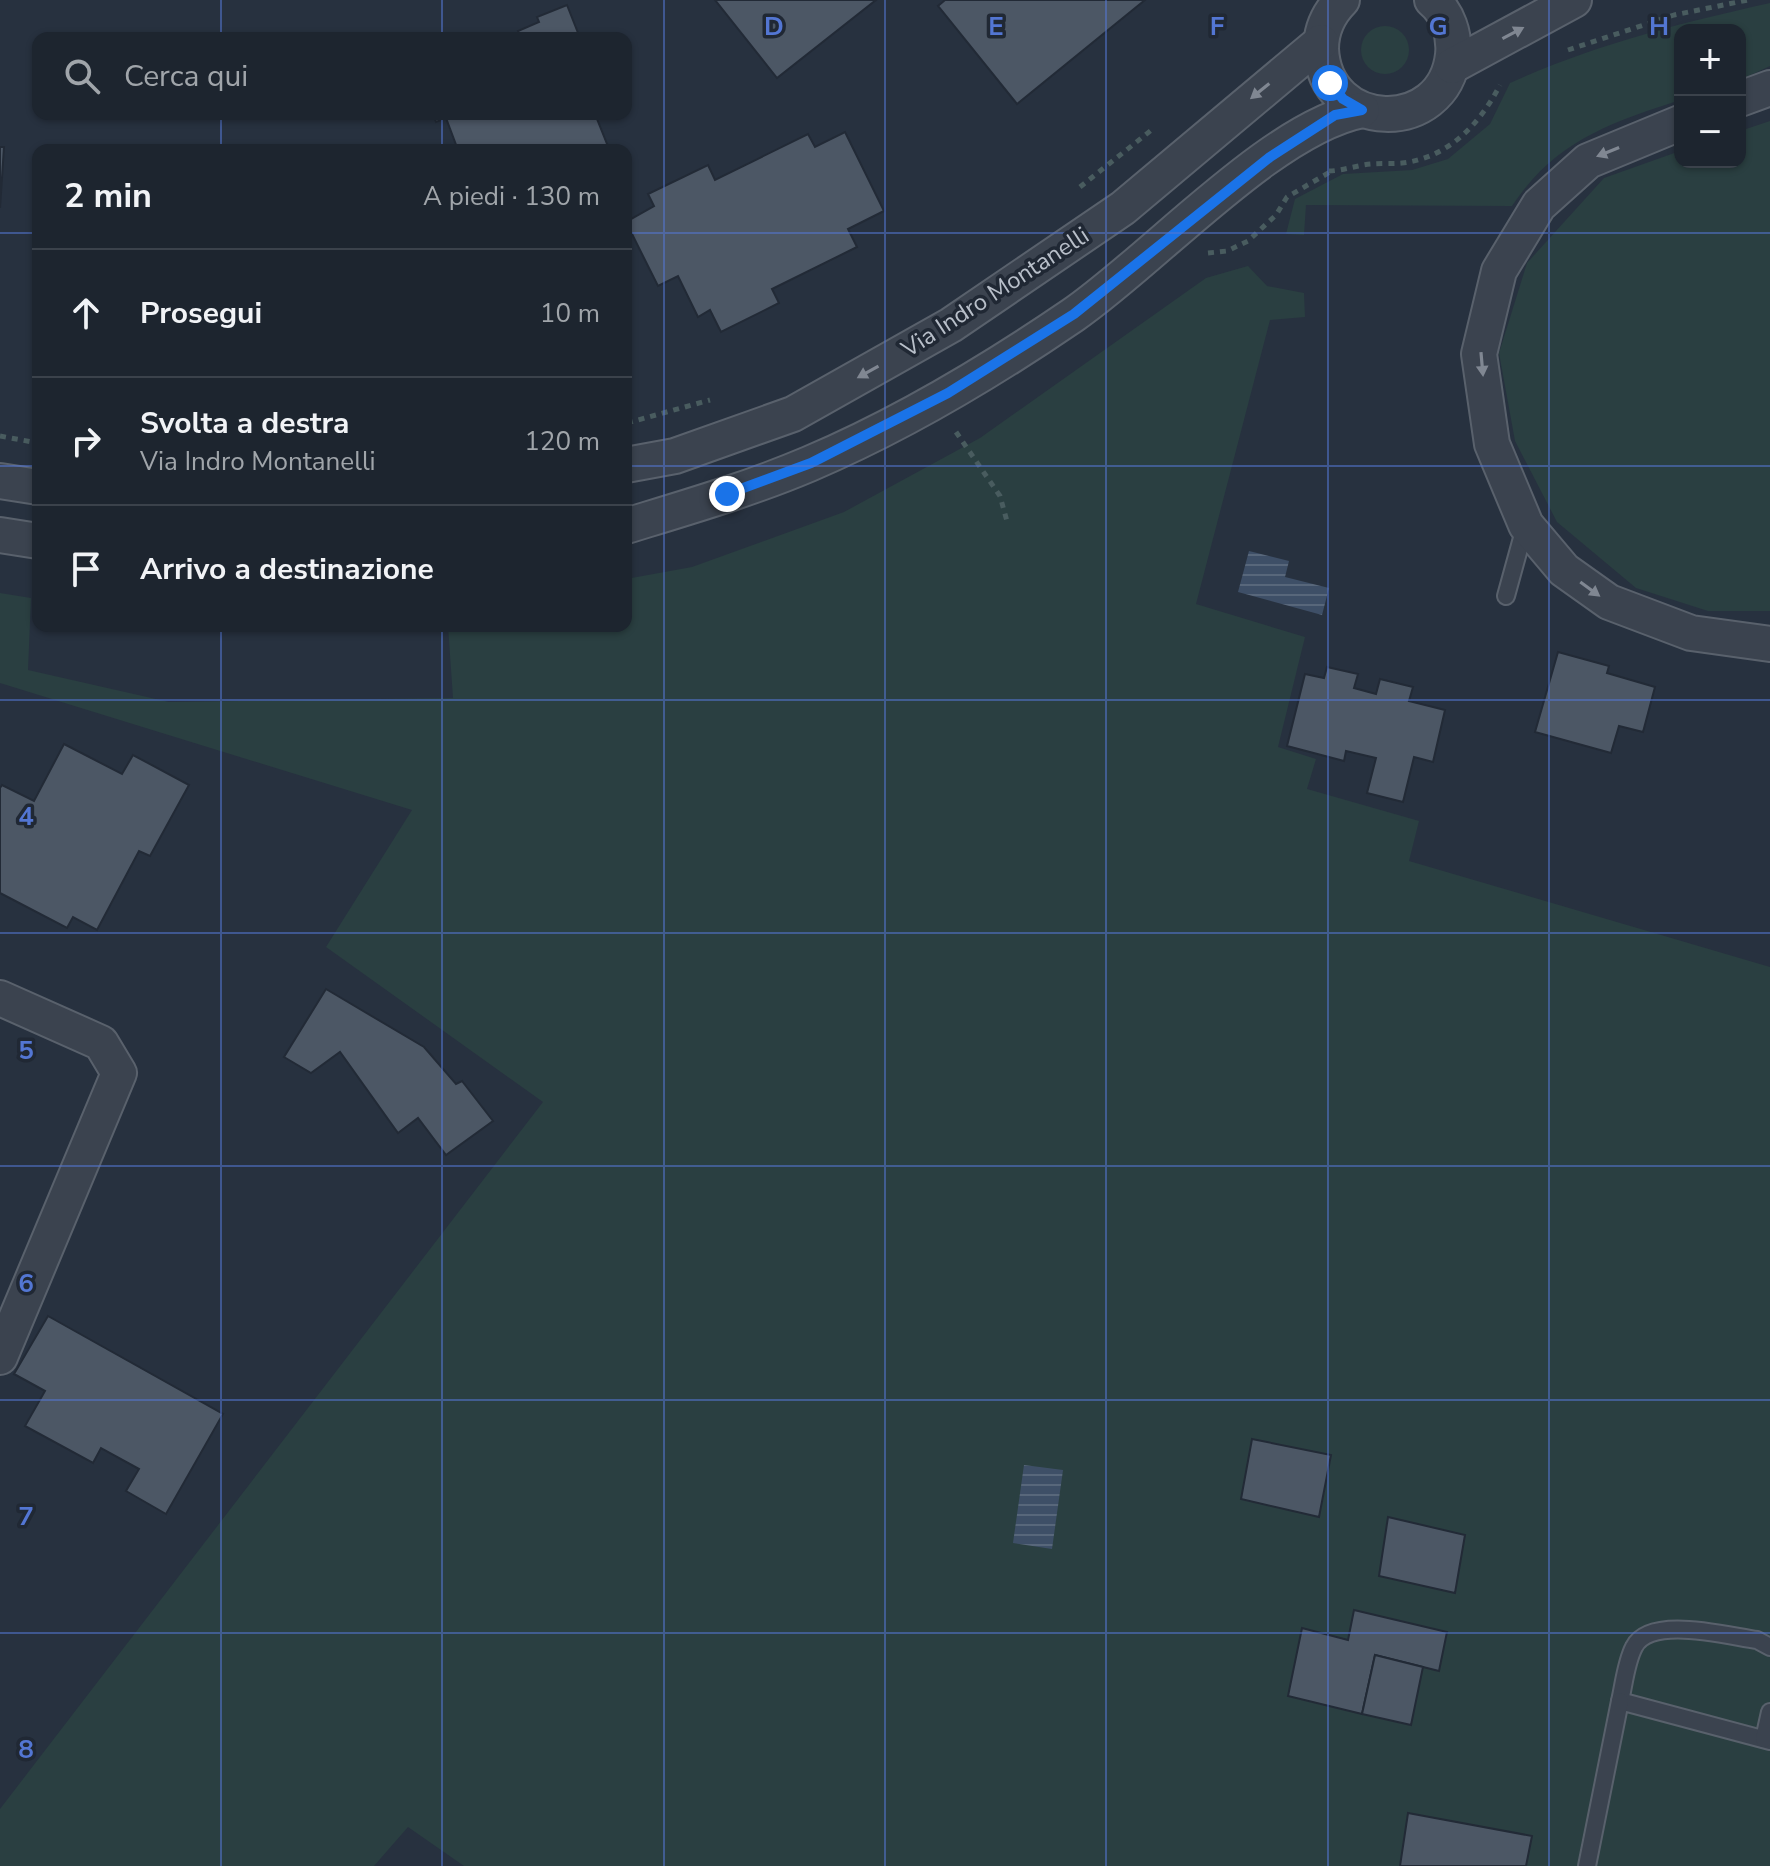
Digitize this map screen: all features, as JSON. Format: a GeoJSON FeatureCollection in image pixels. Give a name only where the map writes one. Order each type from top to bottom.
{"type":"FeatureCollection","features":[{"type":"Feature","properties":{"kind":"street"},"geometry":{"type":"LineString","coordinates":[[1342,0],[1325,24],[1321,42],[1322,63],[1330,83],[1343,99],[1362,110],[1381,115],[1405,113],[1426,103],[1442,87],[1452,66],[1454,44],[1449,23],[1432,0]]}},
{"type":"Feature","properties":{"kind":"street"},"geometry":{"type":"LineString","coordinates":[[1452,66],[1574,0]]}},
{"type":"Feature","properties":{"kind":"street","name":"Via Indro Montanelli"},"geometry":{"type":"LineString","coordinates":[[632,464],[675,456],[793,414],[951,325],[1123,208],[1321,42]]}},
{"type":"Feature","properties":{"kind":"street"},"geometry":{"type":"LineString","coordinates":[[1746,97],[1770,88]]}},
{"type":"Feature","properties":{"kind":"street"},"geometry":{"type":"LineString","coordinates":[[632,524],[811,463],[948,393],[1074,314],[1270,157],[1335,115],[1362,110]]}},
{"type":"Feature","properties":{"kind":"street"},"geometry":{"type":"LineString","coordinates":[[1674,125],[1588,161],[1539,205],[1499,271],[1479,354],[1492,444],[1526,525],[1564,570],[1609,602],[1691,633],[1770,644]]}},
{"type":"Feature","properties":{"kind":"street"},"geometry":{"type":"LineString","coordinates":[[0,481],[32,486]]}},
{"type":"Feature","properties":{"kind":"street"},"geometry":{"type":"LineString","coordinates":[[0,535],[32,540]]}},
{"type":"Feature","properties":{"kind":"street"},"geometry":{"type":"LineString","coordinates":[[0,998],[101,1043],[119,1073],[0,1357]]}},
{"type":"Feature","properties":{"kind":"lane"},"geometry":{"type":"LineString","coordinates":[[1506,596],[1526,525]]}},
{"type":"Feature","properties":{"kind":"lane"},"geometry":{"type":"LineString","coordinates":[[1587,1866],[1620,1701],[1633,1648],[1643,1634],[1660,1628],[1757,1640],[1770,1647]]}},
{"type":"Feature","properties":{"kind":"lane"},"geometry":{"type":"LineString","coordinates":[[1620,1701],[1767,1740],[1770,1712]]}},
{"type":"Feature","properties":{"kind":"path"},"geometry":{"type":"LineString","coordinates":[[1068,197],[1160,123]]}},
{"type":"Feature","properties":{"kind":"path"},"geometry":{"type":"LineString","coordinates":[[632,421],[716,398]]}},
{"type":"Feature","properties":{"kind":"path"},"geometry":{"type":"LineString","coordinates":[[953,427],[1000,496],[1008,525]]}},
{"type":"Feature","properties":{"kind":"path"},"geometry":{"type":"LineString","coordinates":[[0,436],[32,442]]}},
{"type":"Feature","properties":{"kind":"green space"},"geometry":{"type":"Polygon","coordinates":[[[1770,3],[1770,66],[1746,77],[1746,24],[1684,24],[1770,3]]]}},
{"type":"Feature","properties":{"kind":"green space"},"geometry":{"type":"Polygon","coordinates":[[[1385,26],[1394,27],[1402,33],[1408,41],[1408,59],[1402,67],[1394,73],[1385,74],[1376,73],[1368,67],[1362,59],[1361,50],[1362,41],[1368,33],[1376,27],[1385,26]]]}},
{"type":"Feature","properties":{"kind":"green space"},"geometry":{"type":"Polygon","coordinates":[[[1674,27],[1674,102],[1586,137],[1547,165],[1512,206],[1306,205],[1304,235],[1286,234],[1295,199],[1343,174],[1412,170],[1448,159],[1490,124],[1510,83],[1573,57],[1674,27]]]}},
{"type":"Feature","properties":{"kind":"green space"},"geometry":{"type":"Polygon","coordinates":[[[1770,121],[1770,611],[1708,611],[1636,588],[1557,522],[1515,441],[1499,353],[1527,263],[1604,178],[1674,153],[1674,168],[1746,168],[1746,129],[1770,121]]]}},
{"type":"Feature","properties":{"kind":"green space"},"geometry":{"type":"Polygon","coordinates":[[[1248,266],[1267,286],[1304,293],[1305,317],[1270,320],[1196,604],[1305,637],[1278,747],[1316,759],[1307,789],[1419,821],[1409,861],[1770,967],[1770,1866],[464,1866],[408,1827],[374,1866],[0,1866],[0,1809],[543,1102],[326,947],[412,810],[0,683],[0,593],[31,598],[28,670],[169,702],[453,698],[448,632],[632,632],[632,578],[692,567],[844,512],[980,438],[1206,278],[1248,266]]]}},
{"type":"Feature","properties":{"kind":"water"},"geometry":{"type":"Polygon","coordinates":[[[1249,551],[1289,561],[1285,577],[1329,588],[1322,615],[1238,592],[1249,551]]]}},
{"type":"Feature","properties":{"kind":"water"},"geometry":{"type":"Polygon","coordinates":[[[1024,1465],[1063,1470],[1052,1549],[1013,1543],[1024,1465]]]}},
{"type":"Feature","properties":{"kind":"building"},"geometry":{"type":"Polygon","coordinates":[[[715,0],[876,0],[777,78],[715,0]]]}},
{"type":"Feature","properties":{"kind":"building"},"geometry":{"type":"Polygon","coordinates":[[[945,0],[1145,0],[1017,104],[938,6],[945,0]]]}},
{"type":"Feature","properties":{"kind":"building"},"geometry":{"type":"Polygon","coordinates":[[[567,5],[578,32],[518,32],[539,22],[537,17],[567,5]]]}},
{"type":"Feature","properties":{"kind":"building"},"geometry":{"type":"Polygon","coordinates":[[[447,120],[597,120],[607,144],[456,144],[447,120]]]}},
{"type":"Feature","properties":{"kind":"building"},"geometry":{"type":"Polygon","coordinates":[[[845,132],[884,211],[848,229],[857,247],[772,289],[779,303],[721,332],[710,310],[698,317],[678,276],[658,286],[632,234],[632,219],[654,206],[648,194],[708,165],[715,180],[808,134],[815,147],[845,132]]]}},
{"type":"Feature","properties":{"kind":"building"},"geometry":{"type":"Polygon","coordinates":[[[0,147],[4,147],[0,208],[0,147]]]}},
{"type":"Feature","properties":{"kind":"building"},"geometry":{"type":"Polygon","coordinates":[[[1558,652],[1609,666],[1607,673],[1655,687],[1643,732],[1619,726],[1611,753],[1535,732],[1558,652]]]}},
{"type":"Feature","properties":{"kind":"building"},"geometry":{"type":"Polygon","coordinates":[[[1327,667],[1358,674],[1354,688],[1376,694],[1380,679],[1413,687],[1409,701],[1445,710],[1433,762],[1414,757],[1403,802],[1367,793],[1376,758],[1346,751],[1344,761],[1287,746],[1305,674],[1324,678],[1327,667]]]}},
{"type":"Feature","properties":{"kind":"building"},"geometry":{"type":"Polygon","coordinates":[[[64,744],[122,774],[133,755],[189,785],[150,856],[139,851],[97,930],[73,917],[67,928],[0,893],[0,788],[2,785],[34,801],[64,744]]]}},
{"type":"Feature","properties":{"kind":"building"},"geometry":{"type":"Polygon","coordinates":[[[326,989],[424,1047],[456,1084],[462,1081],[493,1121],[446,1155],[418,1118],[398,1133],[340,1052],[311,1073],[284,1057],[326,989]]]}},
{"type":"Feature","properties":{"kind":"building"},"geometry":{"type":"Polygon","coordinates":[[[48,1316],[223,1414],[166,1514],[126,1491],[139,1469],[101,1448],[93,1463],[25,1426],[45,1391],[14,1374],[48,1316]]]}},
{"type":"Feature","properties":{"kind":"building"},"geometry":{"type":"Polygon","coordinates":[[[1252,1439],[1331,1455],[1319,1517],[1241,1499],[1252,1439]]]}},
{"type":"Feature","properties":{"kind":"building"},"geometry":{"type":"Polygon","coordinates":[[[1388,1517],[1465,1535],[1455,1593],[1379,1576],[1388,1517]]]}},
{"type":"Feature","properties":{"kind":"building"},"geometry":{"type":"Polygon","coordinates":[[[1354,1610],[1447,1632],[1439,1671],[1375,1655],[1362,1714],[1288,1696],[1302,1628],[1348,1640],[1354,1610]]]}},
{"type":"Feature","properties":{"kind":"building"},"geometry":{"type":"Polygon","coordinates":[[[1375,1655],[1423,1667],[1411,1725],[1362,1714],[1375,1655]]]}},
{"type":"Feature","properties":{"kind":"building"},"geometry":{"type":"Polygon","coordinates":[[[1408,1813],[1532,1836],[1526,1866],[1400,1866],[1408,1813]]]}},
{"type":"Feature","properties":{"kind":"route"},"geometry":{"type":"LineString","coordinates":[[727,494],[811,463],[948,393],[1074,314],[1270,157],[1335,115],[1362,110],[1343,99],[1330,83]]}}]}
